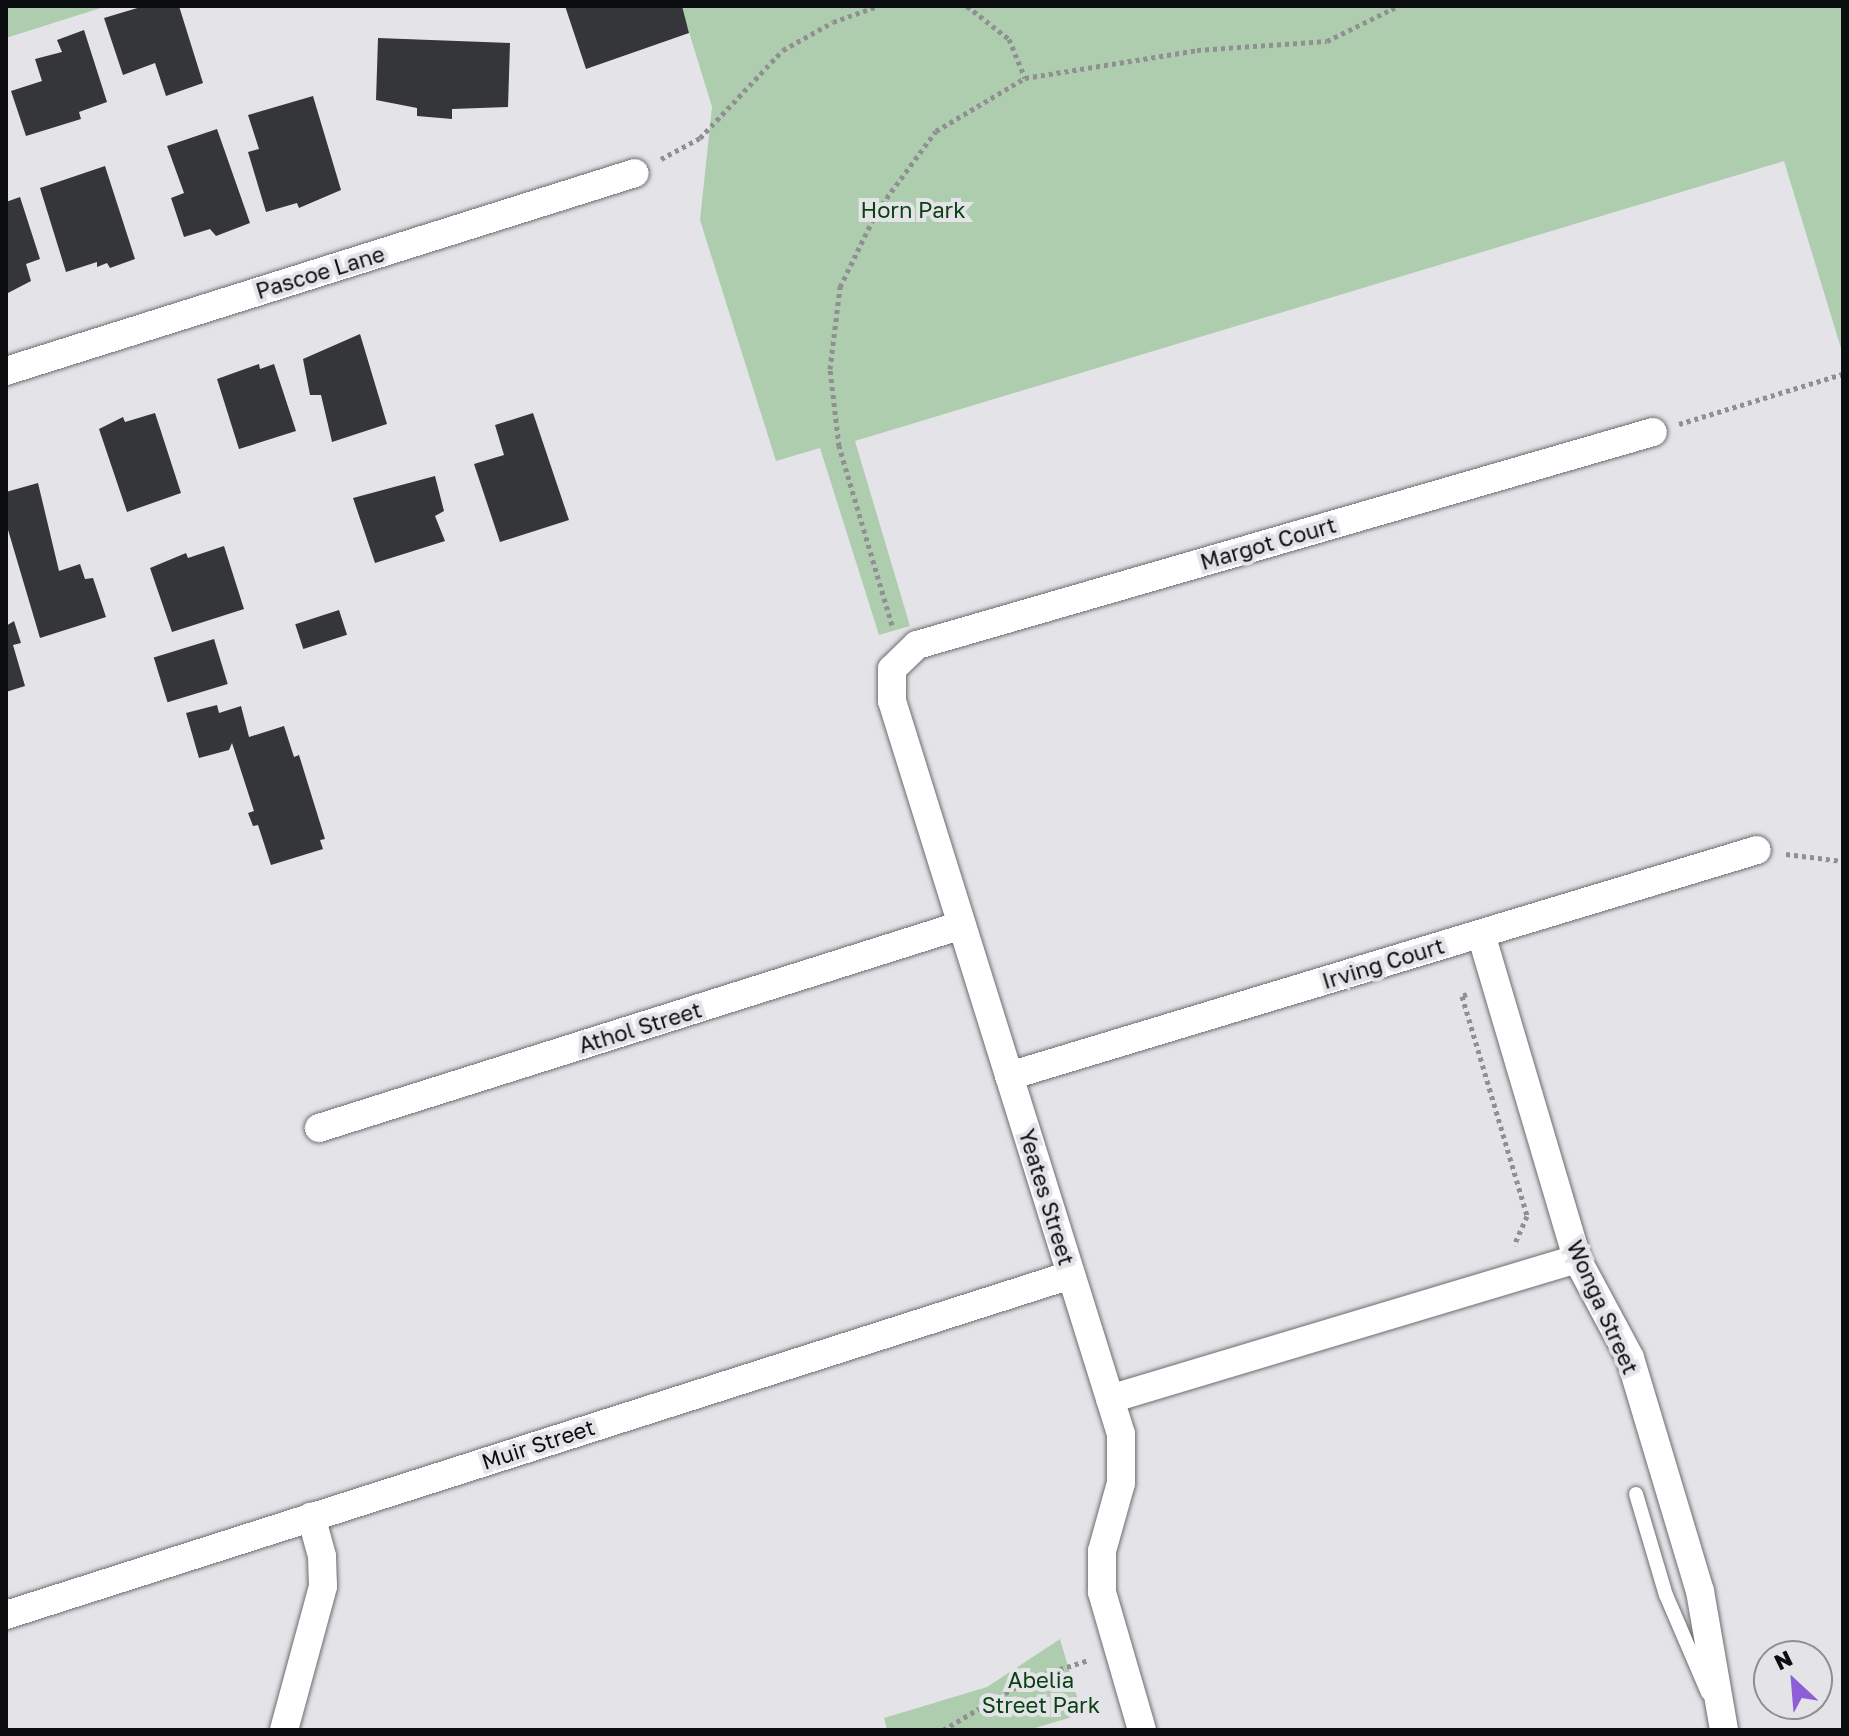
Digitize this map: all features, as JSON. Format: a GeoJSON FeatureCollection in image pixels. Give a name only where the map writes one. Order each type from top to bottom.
{"type":"FeatureCollection","features":[{"type":"Feature","properties":{"kind":"street","name":"Pascoe Lane"},"geometry":{"type":"LineString","coordinates":[[6,371],[635,173]]}},
{"type":"Feature","properties":{"kind":"street","name":"Margot Court"},"geometry":{"type":"LineString","coordinates":[[892,669],[917,645],[1653,432]]}},
{"type":"Feature","properties":{"kind":"street","name":"Yeates Street"},"geometry":{"type":"LineString","coordinates":[[892,669],[892,701],[1110,1399],[1123,1459],[1100,1571],[1106,1612],[1142,1730]]}},
{"type":"Feature","properties":{"kind":"street","name":"Irving Court"},"geometry":{"type":"LineString","coordinates":[[1009,1076],[1757,850]]}},
{"type":"Feature","properties":{"kind":"street","name":"Athol Street"},"geometry":{"type":"LineString","coordinates":[[319,1128],[962,925]]}},
{"type":"Feature","properties":{"kind":"street","name":"Wonga Street"},"geometry":{"type":"LineString","coordinates":[[1481,934],[1577,1259],[1630,1358],[1700,1591],[1724,1730]]}},
{"type":"Feature","properties":{"kind":"street"},"geometry":{"type":"LineString","coordinates":[[1110,1399],[1577,1259]]}},
{"type":"Feature","properties":{"kind":"street","name":"Muir Street"},"geometry":{"type":"LineString","coordinates":[[6,1615],[1071,1275]]}},
{"type":"Feature","properties":{"kind":"street"},"geometry":{"type":"LineString","coordinates":[[284,1730],[323,1586],[322,1556],[311,1516]]}},
{"type":"Feature","properties":{"kind":"lane","name":"Wonga Street"},"geometry":{"type":"LineString","coordinates":[[1636,1494],[1666,1595],[1724,1730]]}},
{"type":"Feature","properties":{"kind":"path"},"geometry":{"type":"LineString","coordinates":[[635,173],[700,138],[783,50],[833,22],[878,6]]}},
{"type":"Feature","properties":{"kind":"path"},"geometry":{"type":"LineString","coordinates":[[967,6],[1009,39],[1025,78]]}},
{"type":"Feature","properties":{"kind":"path"},"geometry":{"type":"LineString","coordinates":[[892,669],[894,631],[831,408],[830,369],[840,287],[877,211],[936,131],[1025,78],[1197,50],[1327,41],[1398,6]]}},
{"type":"Feature","properties":{"kind":"path"},"geometry":{"type":"LineString","coordinates":[[1653,432],[1843,374]]}},
{"type":"Feature","properties":{"kind":"path"},"geometry":{"type":"LineString","coordinates":[[1757,850],[1843,861]]}},
{"type":"Feature","properties":{"kind":"path"},"geometry":{"type":"LineString","coordinates":[[1496,986],[1462,996],[1527,1216],[1525,1228],[1512,1242],[1532,1273]]}},
{"type":"Feature","properties":{"kind":"path"},"geometry":{"type":"LineString","coordinates":[[943,1730],[1029,1679],[1119,1651]]}},
{"type":"Feature","properties":{"kind":"green space"},"geometry":{"type":"Polygon","coordinates":[[[6,6],[107,6],[6,38],[6,6]]]}},
{"type":"Feature","properties":{"kind":"green space","name":"Horn Park"},"geometry":{"type":"Polygon","coordinates":[[[681,6],[1843,6],[1843,355],[1784,161],[855,441],[910,626],[879,635],[820,448],[776,461],[700,220],[712,107],[681,6]]]}},
{"type":"Feature","properties":{"kind":"green space","name":"Abelia Street Park"},"geometry":{"type":"Polygon","coordinates":[[[1060,1639],[1082,1714],[1028,1730],[887,1730],[884,1718],[987,1687],[1060,1639]]]}},
{"type":"Feature","properties":{"kind":"building"},"geometry":{"type":"Polygon","coordinates":[[[144,6],[179,6],[203,83],[166,96],[155,63],[123,75],[104,18],[144,6]]]}},
{"type":"Feature","properties":{"kind":"building"},"geometry":{"type":"Polygon","coordinates":[[[565,6],[682,6],[689,33],[586,69],[565,6]]]}},
{"type":"Feature","properties":{"kind":"building"},"geometry":{"type":"Polygon","coordinates":[[[84,30],[107,102],[79,112],[81,119],[26,136],[11,91],[42,81],[35,59],[62,52],[57,40],[84,30]]]}},
{"type":"Feature","properties":{"kind":"building"},"geometry":{"type":"Polygon","coordinates":[[[378,38],[510,43],[508,107],[452,109],[452,119],[417,116],[417,108],[376,100],[378,38]]]}},
{"type":"Feature","properties":{"kind":"building"},"geometry":{"type":"Polygon","coordinates":[[[313,96],[341,190],[299,208],[297,203],[266,212],[248,152],[259,149],[248,115],[313,96]]]}},
{"type":"Feature","properties":{"kind":"building"},"geometry":{"type":"Polygon","coordinates":[[[217,129],[250,223],[216,236],[210,229],[184,237],[171,198],[184,193],[167,146],[217,129]]]}},
{"type":"Feature","properties":{"kind":"building"},"geometry":{"type":"Polygon","coordinates":[[[105,166],[135,259],[110,268],[107,263],[97,267],[97,262],[66,272],[40,188],[105,166]]]}},
{"type":"Feature","properties":{"kind":"building"},"geometry":{"type":"Polygon","coordinates":[[[20,197],[40,259],[26,264],[31,281],[6,294],[6,202],[20,197]]]}},
{"type":"Feature","properties":{"kind":"building"},"geometry":{"type":"Polygon","coordinates":[[[360,334],[387,424],[332,442],[321,395],[310,395],[303,359],[360,334]]]}},
{"type":"Feature","properties":{"kind":"building"},"geometry":{"type":"Polygon","coordinates":[[[259,364],[260,369],[274,364],[296,431],[239,449],[217,379],[259,364]]]}},
{"type":"Feature","properties":{"kind":"building"},"geometry":{"type":"Polygon","coordinates":[[[155,413],[181,493],[127,512],[99,429],[123,417],[125,422],[155,413]]]}},
{"type":"Feature","properties":{"kind":"building"},"geometry":{"type":"Polygon","coordinates":[[[533,413],[569,520],[500,542],[474,464],[504,455],[495,425],[533,413]]]}},
{"type":"Feature","properties":{"kind":"building"},"geometry":{"type":"Polygon","coordinates":[[[435,476],[444,511],[435,516],[445,541],[375,563],[353,498],[435,476]]]}},
{"type":"Feature","properties":{"kind":"building"},"geometry":{"type":"Polygon","coordinates":[[[38,483],[59,571],[80,564],[85,579],[93,578],[106,617],[40,638],[6,523],[6,492],[38,483]]]}},
{"type":"Feature","properties":{"kind":"building"},"geometry":{"type":"Polygon","coordinates":[[[224,546],[244,609],[172,632],[150,568],[186,553],[188,558],[224,546]]]}},
{"type":"Feature","properties":{"kind":"building"},"geometry":{"type":"Polygon","coordinates":[[[339,610],[347,635],[303,649],[295,624],[339,610]]]}},
{"type":"Feature","properties":{"kind":"building"},"geometry":{"type":"Polygon","coordinates":[[[14,621],[21,643],[13,645],[25,686],[6,692],[6,626],[14,621]]]}},
{"type":"Feature","properties":{"kind":"building"},"geometry":{"type":"Polygon","coordinates":[[[214,639],[228,684],[167,702],[154,657],[214,639]]]}},
{"type":"Feature","properties":{"kind":"building"},"geometry":{"type":"Polygon","coordinates":[[[217,705],[219,713],[241,706],[249,737],[284,726],[294,757],[299,755],[325,839],[320,840],[323,849],[271,865],[258,825],[253,826],[248,813],[254,811],[232,743],[229,750],[199,758],[186,713],[217,705]]]}}]}
